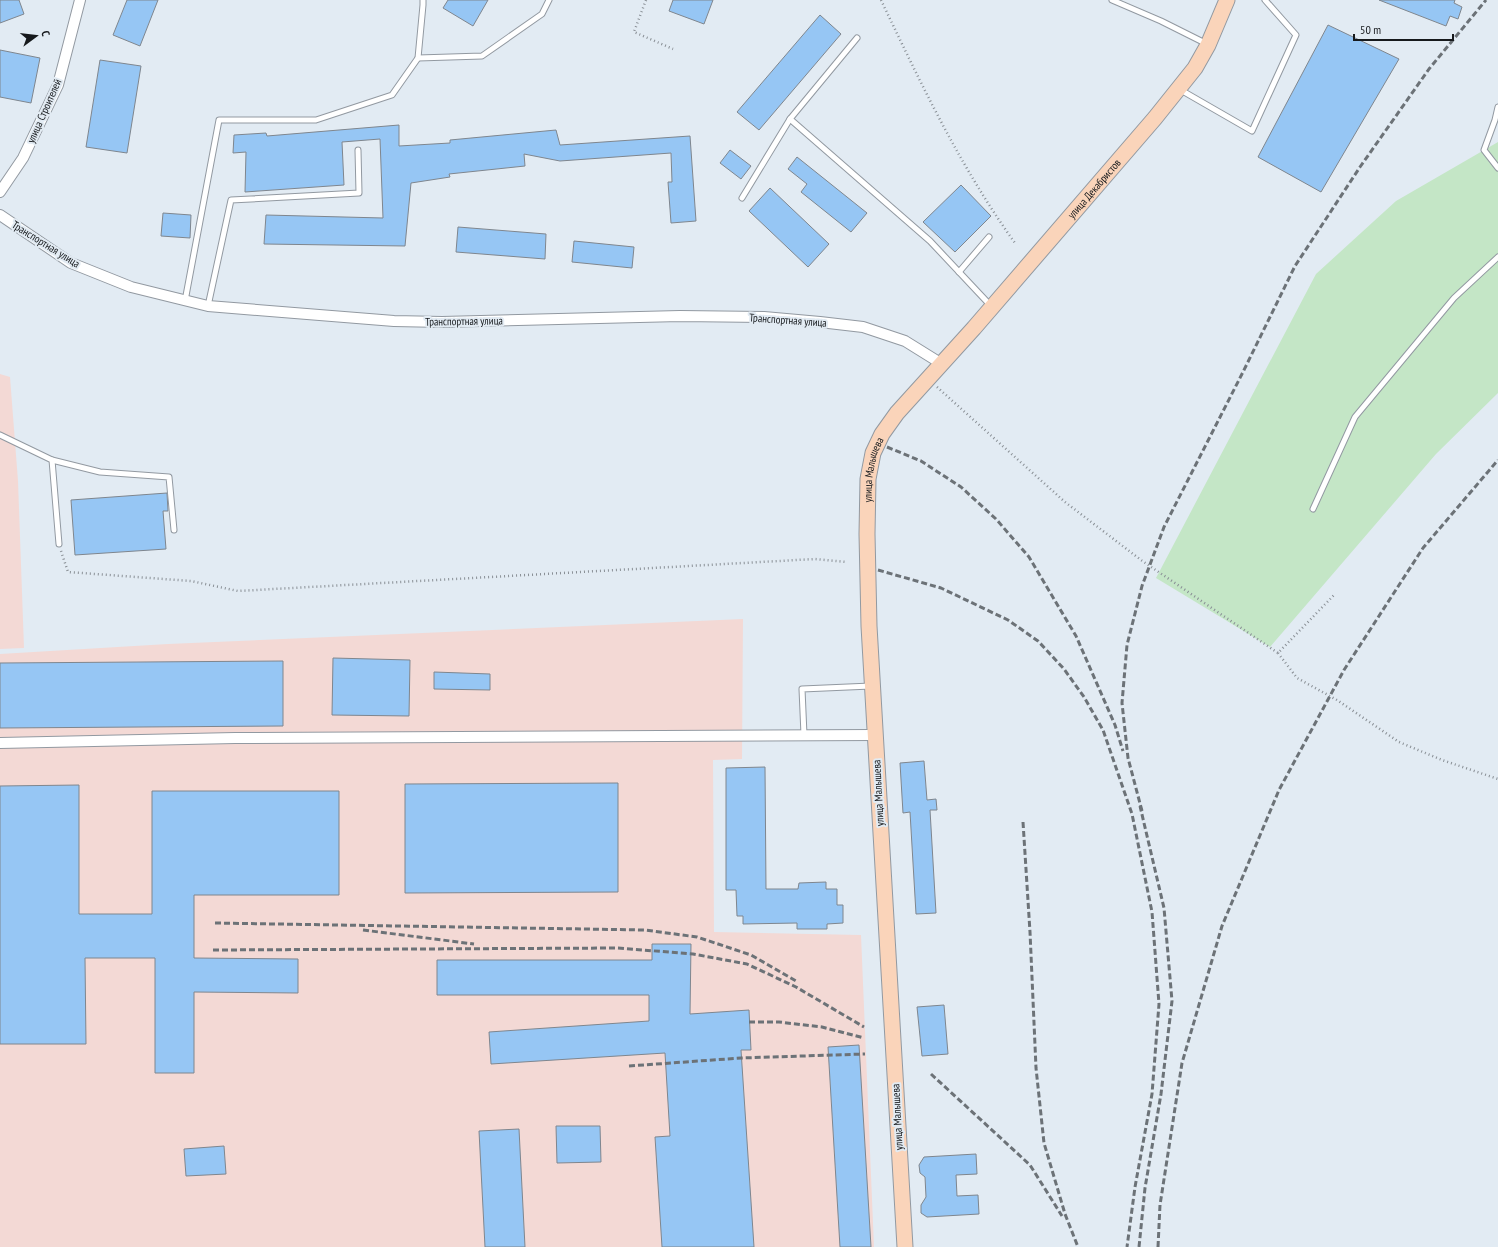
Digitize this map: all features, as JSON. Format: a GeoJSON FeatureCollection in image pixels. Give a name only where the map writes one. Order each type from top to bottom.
{"type":"FeatureCollection","features":[{"type":"Feature","properties":{"kind":"main road","name":"улица Декабристов"},"geometry":{"type":"LineString","coordinates":[[942,364],[1155,118],[1195,68],[1208,45],[1227,0]]}},
{"type":"Feature","properties":{"kind":"main road","name":"улица Малышева"},"geometry":{"type":"LineString","coordinates":[[905,1247],[874,736],[869,626],[867,534],[868,479],[873,453],[882,434],[897,413],[942,364]]}},
{"type":"Feature","properties":{"kind":"street","name":"улица Строителей"},"geometry":{"type":"LineString","coordinates":[[0,192],[22,158],[58,85],[80,0]]}},
{"type":"Feature","properties":{"kind":"street","name":"Транспортная улица"},"geometry":{"type":"LineString","coordinates":[[0,215],[71,263],[131,287],[208,306],[394,321],[442,322],[680,316],[764,317],[863,327],[905,341],[942,364]]}},
{"type":"Feature","properties":{"kind":"street"},"geometry":{"type":"LineString","coordinates":[[0,743],[243,738],[804,735],[874,736]]}},
{"type":"Feature","properties":{"kind":"lane"},"geometry":{"type":"LineString","coordinates":[[185,301],[219,120],[316,120],[392,95],[418,58],[423,0]]}},
{"type":"Feature","properties":{"kind":"lane"},"geometry":{"type":"LineString","coordinates":[[418,58],[482,56],[542,14],[549,0]]}},
{"type":"Feature","properties":{"kind":"lane"},"geometry":{"type":"LineString","coordinates":[[1112,0],[1208,45]]}},
{"type":"Feature","properties":{"kind":"lane"},"geometry":{"type":"LineString","coordinates":[[1178,89],[1252,131],[1296,35],[1265,0]]}},
{"type":"Feature","properties":{"kind":"lane"},"geometry":{"type":"LineString","coordinates":[[742,198],[790,119],[857,38]]}},
{"type":"Feature","properties":{"kind":"lane"},"geometry":{"type":"LineString","coordinates":[[1498,107],[1484,150],[1498,168]]}},
{"type":"Feature","properties":{"kind":"lane"},"geometry":{"type":"LineString","coordinates":[[790,119],[930,240],[992,307]]}},
{"type":"Feature","properties":{"kind":"lane"},"geometry":{"type":"LineString","coordinates":[[208,306],[231,200],[359,193],[358,150]]}},
{"type":"Feature","properties":{"kind":"lane"},"geometry":{"type":"LineString","coordinates":[[959,272],[989,237]]}},
{"type":"Feature","properties":{"kind":"lane"},"geometry":{"type":"LineString","coordinates":[[1313,509],[1355,417],[1454,298],[1498,257]]}},
{"type":"Feature","properties":{"kind":"lane"},"geometry":{"type":"LineString","coordinates":[[0,435],[52,460],[100,472],[169,477],[174,530]]}},
{"type":"Feature","properties":{"kind":"lane"},"geometry":{"type":"LineString","coordinates":[[52,460],[59,544]]}},
{"type":"Feature","properties":{"kind":"lane"},"geometry":{"type":"LineString","coordinates":[[804,735],[802,689],[872,686]]}},
{"type":"Feature","properties":{"kind":"path"},"geometry":{"type":"LineString","coordinates":[[646,0],[634,32],[673,49]]}},
{"type":"Feature","properties":{"kind":"path"},"geometry":{"type":"LineString","coordinates":[[881,0],[917,75],[967,168],[995,216],[1015,243]]}},
{"type":"Feature","properties":{"kind":"path"},"geometry":{"type":"LineString","coordinates":[[928,379],[1065,502],[1141,560],[1278,653],[1297,678],[1337,700],[1399,742],[1442,760],[1498,779]]}},
{"type":"Feature","properties":{"kind":"path"},"geometry":{"type":"LineString","coordinates":[[59,544],[68,572],[191,581],[238,591],[815,559],[847,562]]}},
{"type":"Feature","properties":{"kind":"path"},"geometry":{"type":"LineString","coordinates":[[1278,653],[1335,594]]}},
{"type":"Feature","properties":{"kind":"shaded area"},"geometry":{"type":"Polygon","coordinates":[[[0,374],[10,377],[18,481],[24,648],[0,649],[0,374]]]}},
{"type":"Feature","properties":{"kind":"shaded area"},"geometry":{"type":"Polygon","coordinates":[[[743,619],[742,759],[713,760],[714,932],[861,935],[874,1247],[0,1247],[0,654],[168,644],[743,619]]]}},
{"type":"Feature","properties":{"kind":"green space"},"geometry":{"type":"Polygon","coordinates":[[[1498,142],[1498,393],[1436,454],[1270,647],[1156,578],[1316,274],[1396,201],[1498,142]]]}},
{"type":"Feature","properties":{"kind":"building"},"geometry":{"type":"Polygon","coordinates":[[[0,0],[19,0],[24,14],[0,23],[0,0]]]}},
{"type":"Feature","properties":{"kind":"building"},"geometry":{"type":"Polygon","coordinates":[[[127,0],[158,0],[140,46],[113,35],[127,0]]]}},
{"type":"Feature","properties":{"kind":"building"},"geometry":{"type":"Polygon","coordinates":[[[448,0],[488,0],[473,26],[443,8],[448,0]]]}},
{"type":"Feature","properties":{"kind":"building"},"geometry":{"type":"Polygon","coordinates":[[[673,0],[713,0],[704,24],[669,11],[673,0]]]}},
{"type":"Feature","properties":{"kind":"building"},"geometry":{"type":"Polygon","coordinates":[[[1379,0],[1455,0],[1454,3],[1462,7],[1458,19],[1450,16],[1446,26],[1379,0]]]}},
{"type":"Feature","properties":{"kind":"building"},"geometry":{"type":"Polygon","coordinates":[[[820,15],[841,34],[759,130],[737,112],[820,15]]]}},
{"type":"Feature","properties":{"kind":"building"},"geometry":{"type":"Polygon","coordinates":[[[1328,25],[1399,59],[1321,192],[1258,157],[1328,25]]]}},
{"type":"Feature","properties":{"kind":"building"},"geometry":{"type":"Polygon","coordinates":[[[0,50],[40,58],[31,103],[0,97],[0,50]]]}},
{"type":"Feature","properties":{"kind":"building"},"geometry":{"type":"Polygon","coordinates":[[[100,60],[141,66],[127,153],[86,147],[100,60]]]}},
{"type":"Feature","properties":{"kind":"building"},"geometry":{"type":"Polygon","coordinates":[[[399,125],[399,146],[450,143],[450,140],[556,130],[560,145],[690,136],[696,221],[671,223],[668,182],[672,182],[671,153],[560,161],[524,154],[525,166],[449,174],[450,177],[411,183],[405,246],[264,244],[266,215],[383,218],[380,139],[342,142],[344,185],[245,192],[246,152],[233,153],[234,135],[266,133],[267,136],[399,125]]]}},
{"type":"Feature","properties":{"kind":"building"},"geometry":{"type":"Polygon","coordinates":[[[730,150],[751,166],[741,179],[720,163],[730,150]]]}},
{"type":"Feature","properties":{"kind":"building"},"geometry":{"type":"Polygon","coordinates":[[[797,157],[867,213],[851,232],[801,192],[807,184],[788,169],[797,157]]]}},
{"type":"Feature","properties":{"kind":"building"},"geometry":{"type":"Polygon","coordinates":[[[961,185],[991,216],[955,252],[923,222],[961,185]]]}},
{"type":"Feature","properties":{"kind":"building"},"geometry":{"type":"Polygon","coordinates":[[[770,188],[829,244],[808,267],[749,211],[770,188]]]}},
{"type":"Feature","properties":{"kind":"building"},"geometry":{"type":"Polygon","coordinates":[[[163,213],[191,215],[190,238],[161,236],[163,213]]]}},
{"type":"Feature","properties":{"kind":"building"},"geometry":{"type":"Polygon","coordinates":[[[458,227],[546,234],[545,259],[456,252],[458,227]]]}},
{"type":"Feature","properties":{"kind":"building"},"geometry":{"type":"Polygon","coordinates":[[[574,241],[634,247],[632,268],[572,262],[574,241]]]}},
{"type":"Feature","properties":{"kind":"building"},"geometry":{"type":"Polygon","coordinates":[[[167,493],[168,511],[163,511],[166,549],[75,555],[71,500],[167,493]]]}},
{"type":"Feature","properties":{"kind":"building"},"geometry":{"type":"Polygon","coordinates":[[[333,658],[410,660],[409,716],[332,715],[333,658]]]}},
{"type":"Feature","properties":{"kind":"building"},"geometry":{"type":"Polygon","coordinates":[[[283,661],[283,726],[0,728],[0,663],[283,661]]]}},
{"type":"Feature","properties":{"kind":"building"},"geometry":{"type":"Polygon","coordinates":[[[434,672],[490,674],[490,690],[434,689],[434,672]]]}},
{"type":"Feature","properties":{"kind":"building"},"geometry":{"type":"Polygon","coordinates":[[[924,761],[927,800],[936,799],[937,810],[930,810],[936,913],[916,914],[910,812],[903,813],[900,763],[924,761]]]}},
{"type":"Feature","properties":{"kind":"building"},"geometry":{"type":"Polygon","coordinates":[[[765,767],[766,889],[798,889],[799,883],[826,882],[826,889],[837,889],[837,905],[843,905],[843,923],[827,924],[827,929],[797,929],[797,923],[743,924],[743,916],[737,916],[736,890],[726,890],[726,768],[765,767]]]}},
{"type":"Feature","properties":{"kind":"building"},"geometry":{"type":"Polygon","coordinates":[[[618,783],[618,892],[405,893],[405,784],[618,783]]]}},
{"type":"Feature","properties":{"kind":"building"},"geometry":{"type":"Polygon","coordinates":[[[79,785],[79,914],[152,914],[152,791],[339,791],[339,895],[194,895],[194,958],[298,959],[298,993],[194,992],[194,1073],[155,1073],[155,958],[85,958],[86,1044],[0,1044],[0,786],[79,785]]]}},
{"type":"Feature","properties":{"kind":"building"},"geometry":{"type":"Polygon","coordinates":[[[652,944],[691,944],[690,1014],[749,1010],[751,1050],[741,1050],[754,1247],[662,1247],[655,1137],[670,1136],[665,1053],[491,1064],[489,1032],[649,1021],[649,995],[437,995],[437,960],[652,960],[652,944]]]}},
{"type":"Feature","properties":{"kind":"building"},"geometry":{"type":"Polygon","coordinates":[[[944,1005],[948,1054],[922,1056],[917,1007],[944,1005]]]}},
{"type":"Feature","properties":{"kind":"building"},"geometry":{"type":"Polygon","coordinates":[[[859,1045],[871,1247],[840,1247],[828,1047],[859,1045]]]}},
{"type":"Feature","properties":{"kind":"building"},"geometry":{"type":"Polygon","coordinates":[[[556,1126],[600,1126],[601,1162],[557,1163],[556,1126]]]}},
{"type":"Feature","properties":{"kind":"building"},"geometry":{"type":"Polygon","coordinates":[[[519,1129],[525,1247],[485,1247],[479,1131],[519,1129]]]}},
{"type":"Feature","properties":{"kind":"building"},"geometry":{"type":"Polygon","coordinates":[[[224,1146],[226,1174],[186,1176],[184,1149],[224,1146]]]}},
{"type":"Feature","properties":{"kind":"building"},"geometry":{"type":"Polygon","coordinates":[[[976,1154],[977,1174],[956,1175],[957,1196],[978,1195],[979,1214],[927,1217],[921,1213],[921,1205],[926,1197],[925,1177],[920,1173],[919,1165],[924,1157],[976,1154]]]}},
{"type":"Feature","properties":{"kind":"railway"},"geometry":{"type":"LineString","coordinates":[[1142,811],[1128,758],[1122,703],[1127,645],[1142,586],[1164,527],[1295,266],[1360,167],[1429,69],[1486,0]]}},
{"type":"Feature","properties":{"kind":"railway"},"geometry":{"type":"LineString","coordinates":[[887,447],[921,461],[961,487],[996,519],[1029,557],[1076,636],[1115,725],[1123,751]]}},
{"type":"Feature","properties":{"kind":"railway"},"geometry":{"type":"LineString","coordinates":[[1158,1247],[1160,1205],[1182,1063],[1222,926],[1279,790],[1344,670],[1423,548],[1498,460]]}},
{"type":"Feature","properties":{"kind":"railway"},"geometry":{"type":"LineString","coordinates":[[878,570],[941,588],[1008,620],[1038,641],[1064,669],[1084,697],[1103,730],[1132,814],[1152,912],[1159,1004],[1152,1094],[1135,1187],[1127,1247]]}},
{"type":"Feature","properties":{"kind":"railway"},"geometry":{"type":"LineString","coordinates":[[1139,1247],[1145,1188],[1161,1094],[1172,1001],[1164,908],[1140,806]]}},
{"type":"Feature","properties":{"kind":"railway"},"geometry":{"type":"LineString","coordinates":[[1023,822],[1036,1068],[1044,1143],[1065,1214],[1078,1247]]}},
{"type":"Feature","properties":{"kind":"railway"},"geometry":{"type":"LineString","coordinates":[[215,923],[645,930],[697,937],[751,955],[796,981]]}},
{"type":"Feature","properties":{"kind":"railway"},"geometry":{"type":"LineString","coordinates":[[363,930],[474,944]]}},
{"type":"Feature","properties":{"kind":"railway"},"geometry":{"type":"LineString","coordinates":[[213,950],[618,948],[693,954],[747,964],[796,987],[864,1027]]}},
{"type":"Feature","properties":{"kind":"railway"},"geometry":{"type":"LineString","coordinates":[[749,1022],[779,1022],[822,1027],[864,1038]]}},
{"type":"Feature","properties":{"kind":"railway"},"geometry":{"type":"LineString","coordinates":[[629,1066],[741,1058],[865,1054]]}},
{"type":"Feature","properties":{"kind":"railway"},"geometry":{"type":"LineString","coordinates":[[931,1074],[1030,1165],[1062,1216]]}}]}
